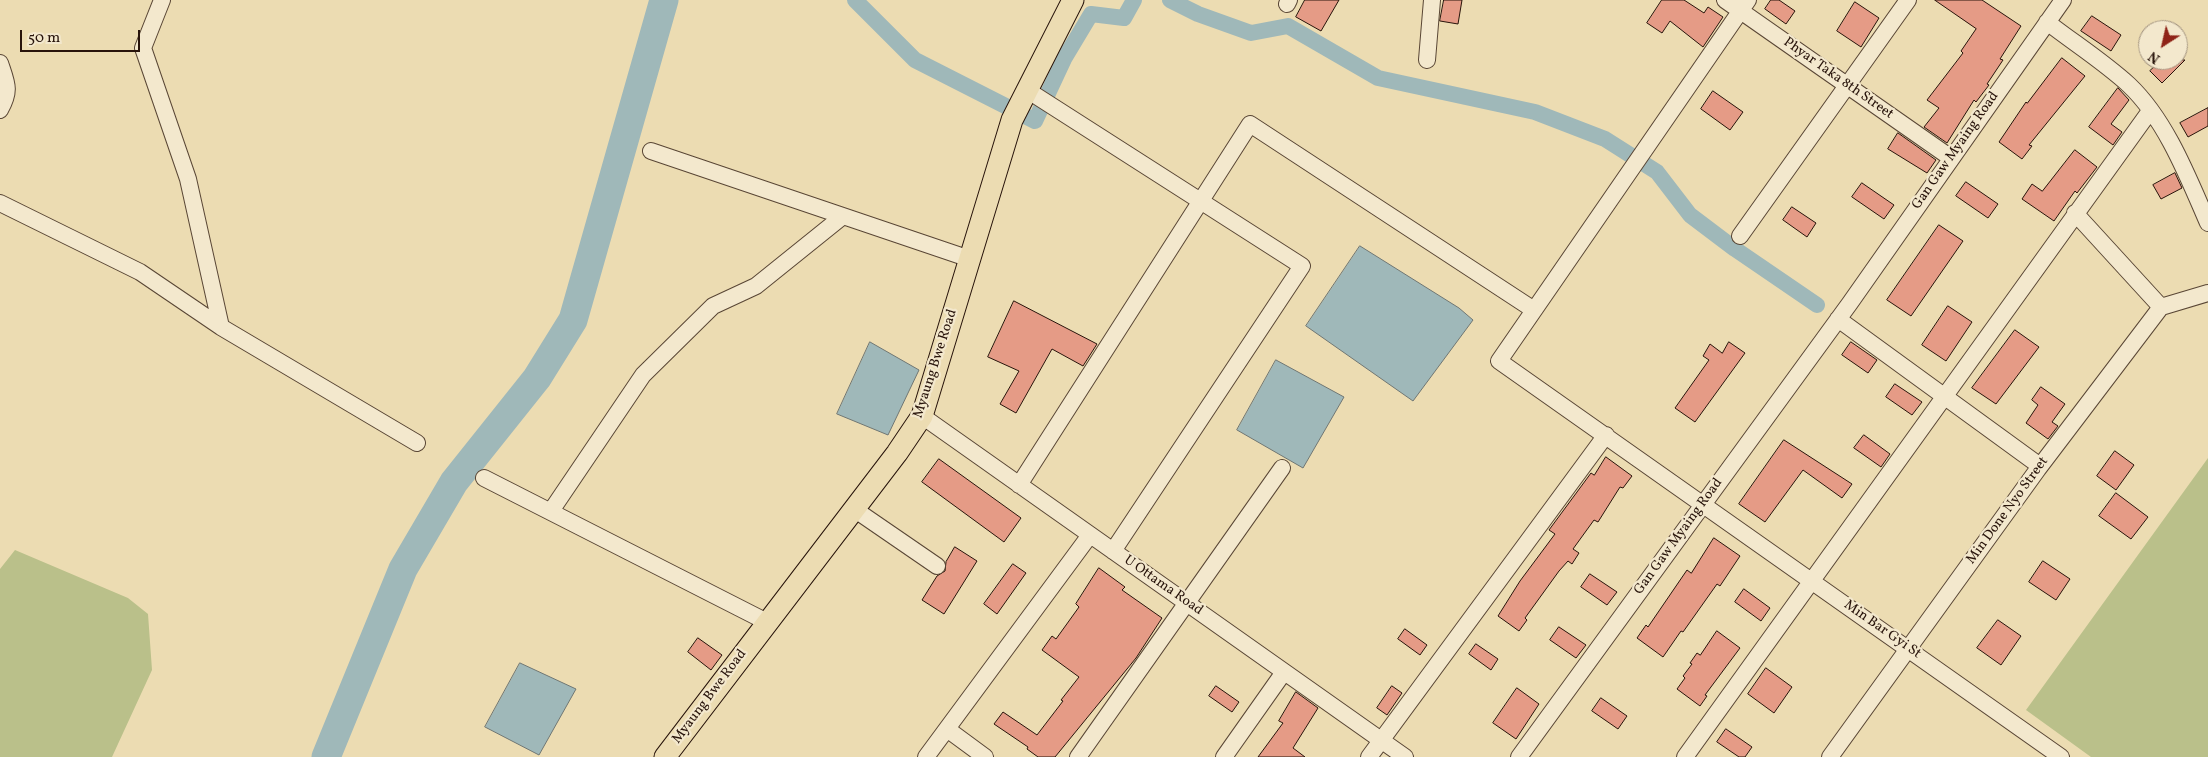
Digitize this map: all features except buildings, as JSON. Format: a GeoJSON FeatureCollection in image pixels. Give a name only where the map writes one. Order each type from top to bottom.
{"type":"FeatureCollection","features":[{"type":"Feature","properties":{"kind":"main road","name":"Myaung Bwe Road"},"geometry":{"type":"LineString","coordinates":[[665,757],[854,509],[922,416],[970,259],[1030,103],[1073,0]]}},
{"type":"Feature","properties":{"kind":"street"},"geometry":{"type":"LineString","coordinates":[[162,0],[143,48],[188,179],[221,327]]}},
{"type":"Feature","properties":{"kind":"street"},"geometry":{"type":"LineString","coordinates":[[1427,60],[1431,0]]}},
{"type":"Feature","properties":{"kind":"street","name":"Phyar Taka 8th Street"},"geometry":{"type":"LineString","coordinates":[[1725,0],[1744,5],[1847,85],[1951,158]]}},
{"type":"Feature","properties":{"kind":"street"},"geometry":{"type":"LineString","coordinates":[[1740,236],[1908,0]]}},
{"type":"Feature","properties":{"kind":"street","name":"Gan Gaw Myaing Road"},"geometry":{"type":"LineString","coordinates":[[1519,757],[1842,313],[2063,0]]}},
{"type":"Feature","properties":{"kind":"street"},"geometry":{"type":"LineString","coordinates":[[1019,485],[1250,124],[1534,310],[1744,5]]}},
{"type":"Feature","properties":{"kind":"street"},"geometry":{"type":"LineString","coordinates":[[2047,22],[2130,86],[2150,111],[2179,159],[2208,223]]}},
{"type":"Feature","properties":{"kind":"street"},"geometry":{"type":"LineString","coordinates":[[0,63],[8,86],[8,96],[0,110]]}},
{"type":"Feature","properties":{"kind":"street"},"geometry":{"type":"LineString","coordinates":[[1030,103],[1202,201],[1302,266],[1114,551]]}},
{"type":"Feature","properties":{"kind":"street"},"geometry":{"type":"LineString","coordinates":[[1684,757],[2150,111]]}},
{"type":"Feature","properties":{"kind":"street"},"geometry":{"type":"LineString","coordinates":[[650,151],[970,259]]}},
{"type":"Feature","properties":{"kind":"street"},"geometry":{"type":"LineString","coordinates":[[0,203],[140,272],[221,327],[417,444]]}},
{"type":"Feature","properties":{"kind":"street"},"geometry":{"type":"LineString","coordinates":[[2075,213],[2161,307],[2208,293]]}},
{"type":"Feature","properties":{"kind":"street"},"geometry":{"type":"LineString","coordinates":[[550,511],[643,375],[713,306],[756,286],[844,216]]}},
{"type":"Feature","properties":{"kind":"street","name":"Min Done Nyo Street"},"geometry":{"type":"LineString","coordinates":[[1830,757],[2040,466],[2161,307]]}},
{"type":"Feature","properties":{"kind":"street","name":"Min Bar Gyi St"},"geometry":{"type":"LineString","coordinates":[[1534,310],[1499,361],[2061,757]]}},
{"type":"Feature","properties":{"kind":"street"},"geometry":{"type":"LineString","coordinates":[[1842,313],[1943,396],[2040,466]]}},
{"type":"Feature","properties":{"kind":"street","name":"U Ottama Road"},"geometry":{"type":"LineString","coordinates":[[922,416],[1404,757]]}},
{"type":"Feature","properties":{"kind":"street"},"geometry":{"type":"LineString","coordinates":[[1369,757],[1606,435]]}},
{"type":"Feature","properties":{"kind":"street"},"geometry":{"type":"LineString","coordinates":[[1078,757],[1282,468]]}},
{"type":"Feature","properties":{"kind":"street"},"geometry":{"type":"LineString","coordinates":[[484,478],[768,622]]}},
{"type":"Feature","properties":{"kind":"street"},"geometry":{"type":"LineString","coordinates":[[854,509],[937,566]]}},
{"type":"Feature","properties":{"kind":"street"},"geometry":{"type":"LineString","coordinates":[[926,757],[1090,535]]}},
{"type":"Feature","properties":{"kind":"street"},"geometry":{"type":"LineString","coordinates":[[1224,757],[1284,672]]}},
{"type":"Feature","properties":{"kind":"street"},"geometry":{"type":"LineString","coordinates":[[947,729],[985,757]]}},
{"type":"Feature","properties":{"kind":"green space"},"geometry":{"type":"Polygon","coordinates":[[[2208,458],[2208,757],[2091,757],[2026,710],[2208,458]]]}},
{"type":"Feature","properties":{"kind":"green space"},"geometry":{"type":"Polygon","coordinates":[[[15,550],[128,598],[148,614],[152,670],[112,757],[0,757],[0,569],[15,550]]]}},
{"type":"Feature","properties":{"kind":"water"},"geometry":{"type":"Polygon","coordinates":[[[1360,246],[1459,308],[1473,320],[1413,401],[1306,326],[1360,246]]]}},
{"type":"Feature","properties":{"kind":"water"},"geometry":{"type":"Polygon","coordinates":[[[870,342],[919,370],[888,435],[837,414],[870,342]]]}},
{"type":"Feature","properties":{"kind":"water"},"geometry":{"type":"Polygon","coordinates":[[[1276,360],[1344,397],[1303,468],[1237,430],[1276,360]]]}},
{"type":"Feature","properties":{"kind":"water"},"geometry":{"type":"Polygon","coordinates":[[[520,663],[576,689],[539,755],[485,727],[520,663]]]}},
{"type":"Feature","properties":{"kind":"waterway"},"geometry":{"type":"LineString","coordinates":[[326,757],[403,569],[454,482],[537,378],[573,320],[664,0]]}},
{"type":"Feature","properties":{"kind":"waterway"},"geometry":{"type":"LineString","coordinates":[[855,0],[915,60],[1035,121],[1064,59],[1091,14],[1124,18],[1134,0]]}},
{"type":"Feature","properties":{"kind":"waterway"},"geometry":{"type":"LineString","coordinates":[[1170,0],[1198,14],[1251,33],[1288,26],[1378,78],[1535,112],[1605,139],[1657,172],[1690,215],[1735,249],[1817,305]]}}]}
